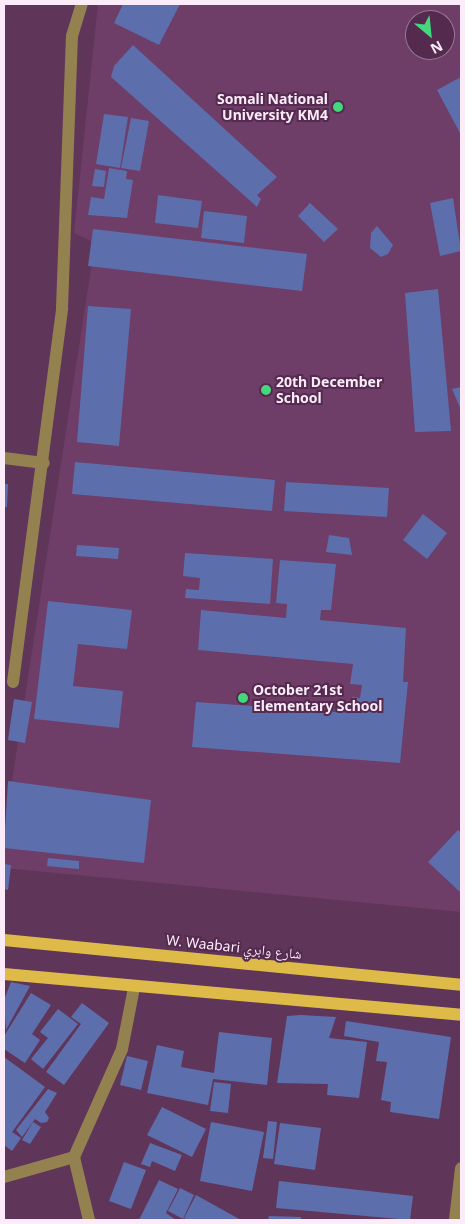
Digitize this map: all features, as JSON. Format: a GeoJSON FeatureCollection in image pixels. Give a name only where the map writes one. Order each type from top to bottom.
{"type":"FeatureCollection","features":[{"type":"Feature","properties":{"kind":"main road","name":"W. Waabari شارع وابري"},"geometry":{"type":"LineString","coordinates":[[4,940],[461,985]]}},
{"type":"Feature","properties":{"kind":"main road"},"geometry":{"type":"LineString","coordinates":[[4,974],[134,988],[461,1014]]}},
{"type":"Feature","properties":{"kind":"street"},"geometry":{"type":"LineString","coordinates":[[13,682],[44,463],[62,308],[72,36],[82,4]]}},
{"type":"Feature","properties":{"kind":"street"},"geometry":{"type":"LineString","coordinates":[[4,458],[44,463]]}},
{"type":"Feature","properties":{"kind":"street"},"geometry":{"type":"LineString","coordinates":[[89,1220],[74,1157],[122,1049],[134,988]]}},
{"type":"Feature","properties":{"kind":"street"},"geometry":{"type":"LineString","coordinates":[[4,1177],[74,1157]]}},
{"type":"Feature","properties":{"kind":"street"},"geometry":{"type":"LineString","coordinates":[[455,1220],[461,1168]]}},
{"type":"Feature","properties":{"kind":"shaded area"},"geometry":{"type":"Polygon","coordinates":[[[98,4],[461,4],[461,912],[4,868],[4,833],[95,243],[74,233],[98,4]]]}},
{"type":"Feature","properties":{"kind":"building"},"geometry":{"type":"Polygon","coordinates":[[[123,4],[180,4],[159,45],[114,23],[123,4]]]}},
{"type":"Feature","properties":{"kind":"building"},"geometry":{"type":"Polygon","coordinates":[[[133,45],[277,177],[257,195],[261,199],[257,207],[111,77],[114,66],[133,45]]]}},
{"type":"Feature","properties":{"kind":"building"},"geometry":{"type":"Polygon","coordinates":[[[461,77],[461,135],[437,90],[461,77]]]}},
{"type":"Feature","properties":{"kind":"building"},"geometry":{"type":"Polygon","coordinates":[[[104,114],[128,117],[120,168],[96,164],[104,114]]]}},
{"type":"Feature","properties":{"kind":"building"},"geometry":{"type":"Polygon","coordinates":[[[131,118],[149,121],[140,171],[121,168],[131,118]]]}},
{"type":"Feature","properties":{"kind":"building"},"geometry":{"type":"Polygon","coordinates":[[[109,168],[127,171],[126,179],[133,180],[127,218],[88,215],[91,197],[104,199],[109,168]]]}},
{"type":"Feature","properties":{"kind":"building"},"geometry":{"type":"Polygon","coordinates":[[[95,169],[106,171],[104,187],[92,186],[95,169]]]}},
{"type":"Feature","properties":{"kind":"building"},"geometry":{"type":"Polygon","coordinates":[[[158,195],[202,201],[198,228],[155,223],[158,195]]]}},
{"type":"Feature","properties":{"kind":"building"},"geometry":{"type":"Polygon","coordinates":[[[453,198],[461,251],[440,256],[430,203],[453,198]]]}},
{"type":"Feature","properties":{"kind":"building"},"geometry":{"type":"Polygon","coordinates":[[[310,203],[338,229],[324,242],[298,216],[310,203]]]}},
{"type":"Feature","properties":{"kind":"building"},"geometry":{"type":"Polygon","coordinates":[[[204,211],[247,216],[244,243],[201,238],[204,211]]]}},
{"type":"Feature","properties":{"kind":"building"},"geometry":{"type":"Polygon","coordinates":[[[377,226],[393,245],[388,254],[381,257],[370,248],[371,233],[377,226]]]}},
{"type":"Feature","properties":{"kind":"building"},"geometry":{"type":"Polygon","coordinates":[[[93,229],[307,254],[302,291],[88,266],[93,229]]]}},
{"type":"Feature","properties":{"kind":"building"},"geometry":{"type":"Polygon","coordinates":[[[438,289],[451,431],[415,432],[405,293],[438,289]]]}},
{"type":"Feature","properties":{"kind":"building"},"geometry":{"type":"Polygon","coordinates":[[[88,306],[131,309],[119,446],[77,442],[88,306]]]}},
{"type":"Feature","properties":{"kind":"building"},"geometry":{"type":"Polygon","coordinates":[[[461,387],[461,410],[452,389],[461,387]]]}},
{"type":"Feature","properties":{"kind":"building"},"geometry":{"type":"Polygon","coordinates":[[[75,462],[275,480],[272,511],[72,494],[75,462]]]}},
{"type":"Feature","properties":{"kind":"building"},"geometry":{"type":"Polygon","coordinates":[[[286,482],[389,488],[387,517],[284,511],[286,482]]]}},
{"type":"Feature","properties":{"kind":"building"},"geometry":{"type":"Polygon","coordinates":[[[4,484],[8,484],[7,507],[4,507],[4,484]]]}},
{"type":"Feature","properties":{"kind":"building"},"geometry":{"type":"Polygon","coordinates":[[[423,514],[447,533],[427,559],[403,540],[423,514]]]}},
{"type":"Feature","properties":{"kind":"building"},"geometry":{"type":"Polygon","coordinates":[[[329,535],[349,538],[352,555],[326,552],[329,535]]]}},
{"type":"Feature","properties":{"kind":"building"},"geometry":{"type":"Polygon","coordinates":[[[77,545],[119,548],[118,559],[76,556],[77,545]]]}},
{"type":"Feature","properties":{"kind":"building"},"geometry":{"type":"Polygon","coordinates":[[[185,553],[273,559],[270,604],[185,598],[186,589],[199,590],[200,578],[183,576],[185,553]]]}},
{"type":"Feature","properties":{"kind":"building"},"geometry":{"type":"Polygon","coordinates":[[[280,560],[336,564],[331,610],[321,610],[320,620],[406,628],[403,682],[408,682],[400,763],[192,747],[196,702],[350,713],[352,697],[360,698],[362,685],[350,684],[353,664],[198,650],[201,610],[286,618],[287,604],[276,603],[280,560]]]}},
{"type":"Feature","properties":{"kind":"building"},"geometry":{"type":"Polygon","coordinates":[[[48,601],[132,610],[127,649],[78,644],[73,686],[123,691],[119,728],[34,719],[48,601]]]}},
{"type":"Feature","properties":{"kind":"building"},"geometry":{"type":"Polygon","coordinates":[[[14,699],[32,702],[25,743],[8,740],[14,699]]]}},
{"type":"Feature","properties":{"kind":"building"},"geometry":{"type":"Polygon","coordinates":[[[8,781],[151,800],[144,863],[4,848],[8,781]]]}},
{"type":"Feature","properties":{"kind":"building"},"geometry":{"type":"Polygon","coordinates":[[[458,830],[461,833],[461,893],[428,862],[458,830]]]}},
{"type":"Feature","properties":{"kind":"building"},"geometry":{"type":"Polygon","coordinates":[[[48,858],[79,861],[79,869],[47,866],[48,858]]]}},
{"type":"Feature","properties":{"kind":"building"},"geometry":{"type":"Polygon","coordinates":[[[4,864],[11,865],[8,890],[4,889],[4,864]]]}},
{"type":"Feature","properties":{"kind":"building"},"geometry":{"type":"Polygon","coordinates":[[[11,982],[30,986],[6,1030],[4,1000],[11,982]]]}},
{"type":"Feature","properties":{"kind":"building"},"geometry":{"type":"Polygon","coordinates":[[[31,993],[51,1005],[32,1034],[40,1040],[25,1063],[4,1049],[4,1036],[31,993]]]}},
{"type":"Feature","properties":{"kind":"building"},"geometry":{"type":"Polygon","coordinates":[[[82,1003],[109,1023],[64,1085],[46,1072],[81,1024],[71,1017],[82,1003]]]}},
{"type":"Feature","properties":{"kind":"building"},"geometry":{"type":"Polygon","coordinates":[[[58,1009],[78,1024],[43,1069],[31,1059],[48,1038],[40,1032],[58,1009]]]}},
{"type":"Feature","properties":{"kind":"building"},"geometry":{"type":"Polygon","coordinates":[[[287,1016],[336,1017],[329,1038],[367,1042],[359,1098],[327,1095],[328,1084],[277,1083],[287,1016]]]}},
{"type":"Feature","properties":{"kind":"building"},"geometry":{"type":"Polygon","coordinates":[[[346,1021],[451,1037],[439,1119],[390,1112],[391,1102],[381,1100],[387,1062],[376,1061],[379,1042],[344,1036],[346,1021]]]}},
{"type":"Feature","properties":{"kind":"building"},"geometry":{"type":"Polygon","coordinates":[[[219,1032],[272,1038],[267,1085],[213,1079],[208,1105],[147,1093],[157,1045],[184,1051],[181,1067],[214,1073],[219,1032]]]}},
{"type":"Feature","properties":{"kind":"building"},"geometry":{"type":"Polygon","coordinates":[[[127,1056],[148,1061],[141,1090],[120,1085],[127,1056]]]}},
{"type":"Feature","properties":{"kind":"building"},"geometry":{"type":"Polygon","coordinates":[[[4,1057],[45,1087],[12,1132],[21,1138],[12,1151],[4,1145],[4,1057]]]}},
{"type":"Feature","properties":{"kind":"building"},"geometry":{"type":"Polygon","coordinates":[[[214,1082],[231,1084],[228,1113],[210,1111],[214,1082]]]}},
{"type":"Feature","properties":{"kind":"building"},"geometry":{"type":"Polygon","coordinates":[[[48,1089],[57,1093],[45,1112],[49,1118],[47,1122],[41,1123],[35,1119],[22,1137],[16,1130],[48,1089]]]}},
{"type":"Feature","properties":{"kind":"building"},"geometry":{"type":"Polygon","coordinates":[[[162,1107],[206,1129],[192,1157],[147,1135],[162,1107]]]}},
{"type":"Feature","properties":{"kind":"building"},"geometry":{"type":"Polygon","coordinates":[[[268,1121],[277,1122],[273,1159],[263,1158],[268,1121]]]}},
{"type":"Feature","properties":{"kind":"building"},"geometry":{"type":"Polygon","coordinates":[[[33,1122],[41,1127],[30,1144],[22,1140],[33,1122]]]}},
{"type":"Feature","properties":{"kind":"building"},"geometry":{"type":"Polygon","coordinates":[[[211,1122],[264,1132],[252,1191],[200,1181],[211,1122]]]}},
{"type":"Feature","properties":{"kind":"building"},"geometry":{"type":"Polygon","coordinates":[[[280,1123],[321,1128],[315,1170],[274,1164],[280,1123]]]}},
{"type":"Feature","properties":{"kind":"building"},"geometry":{"type":"Polygon","coordinates":[[[150,1143],[182,1155],[175,1171],[152,1161],[150,1167],[141,1164],[150,1143]]]}},
{"type":"Feature","properties":{"kind":"building"},"geometry":{"type":"Polygon","coordinates":[[[124,1162],[146,1170],[131,1209],[109,1201],[124,1162]]]}},
{"type":"Feature","properties":{"kind":"building"},"geometry":{"type":"Polygon","coordinates":[[[159,1180],[178,1189],[166,1213],[176,1220],[139,1220],[159,1180]]]}},
{"type":"Feature","properties":{"kind":"building"},"geometry":{"type":"Polygon","coordinates":[[[279,1181],[413,1196],[410,1220],[276,1208],[279,1181]]]}},
{"type":"Feature","properties":{"kind":"building"},"geometry":{"type":"Polygon","coordinates":[[[180,1188],[194,1195],[183,1219],[168,1211],[180,1188]]]}},
{"type":"Feature","properties":{"kind":"building"},"geometry":{"type":"Polygon","coordinates":[[[196,1195],[241,1220],[189,1220],[184,1218],[196,1195]]]}},
{"type":"Feature","properties":{"kind":"building"},"geometry":{"type":"Polygon","coordinates":[[[269,1216],[301,1217],[301,1220],[268,1220],[269,1216]]]}},
{"type":"Feature","properties":{"kind":"place","name":"Somali National University KM4"},"geometry":{"type":"Point","coordinates":[338,107]}},
{"type":"Feature","properties":{"kind":"place","name":"20th December School"},"geometry":{"type":"Point","coordinates":[266,390]}},
{"type":"Feature","properties":{"kind":"place","name":"October 21st Elementary School"},"geometry":{"type":"Point","coordinates":[243,698]}}]}
